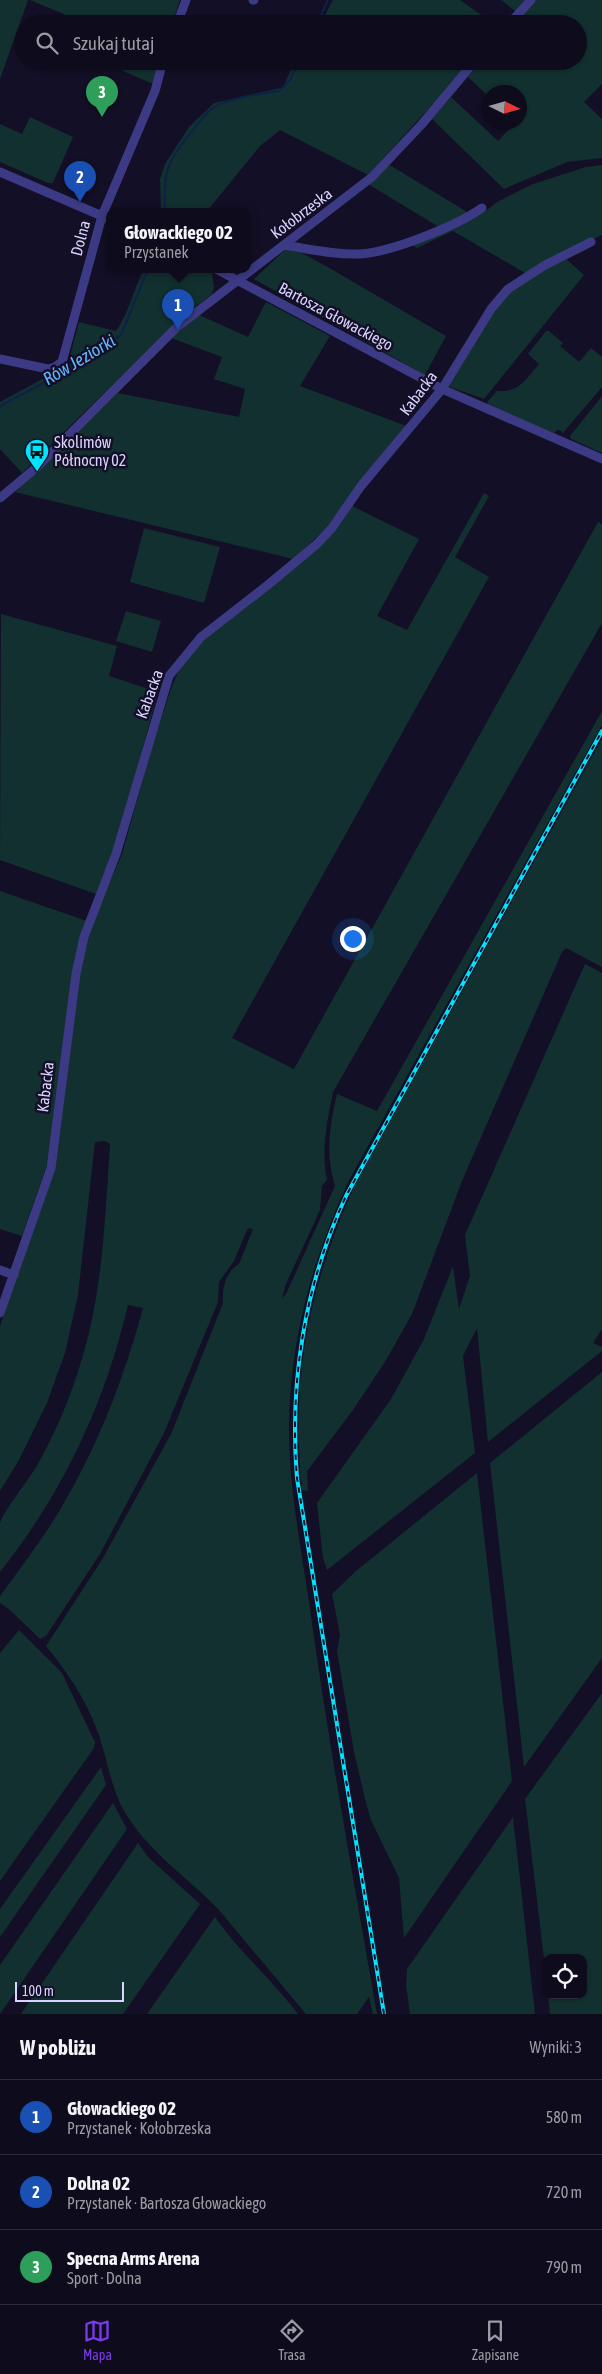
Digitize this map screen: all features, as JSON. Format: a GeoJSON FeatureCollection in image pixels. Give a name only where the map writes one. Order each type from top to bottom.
{"type":"FeatureCollection","features":[{"type":"Feature","properties":{"kind":"street"},"geometry":{"type":"LineString","coordinates":[[180,15],[186,0]]}},
{"type":"Feature","properties":{"kind":"street"},"geometry":{"type":"LineString","coordinates":[[517,15],[531,0]]}},
{"type":"Feature","properties":{"kind":"street","name":"Dolna"},"geometry":{"type":"LineString","coordinates":[[109,208],[155,91],[161,70]]}},
{"type":"Feature","properties":{"kind":"street","name":"Kołobrzeska"},"geometry":{"type":"LineString","coordinates":[[251,271],[372,177],[422,124],[467,70]]}},
{"type":"Feature","properties":{"kind":"street"},"geometry":{"type":"LineString","coordinates":[[0,172],[105,218]]}},
{"type":"Feature","properties":{"kind":"street"},"geometry":{"type":"LineString","coordinates":[[284,245],[348,254],[376,252],[428,233],[471,215],[482,208]]}},
{"type":"Feature","properties":{"kind":"street","name":"Dolna"},"geometry":{"type":"LineString","coordinates":[[0,359],[48,368],[55,367],[64,358],[105,218]]}},
{"type":"Feature","properties":{"kind":"street","name":"Kabacka"},"geometry":{"type":"LineString","coordinates":[[0,1313],[51,1168],[76,974],[84,937],[116,854],[169,676],[201,637],[322,539],[344,512],[361,486],[442,389],[486,316],[508,289],[591,242]]}},
{"type":"Feature","properties":{"kind":"street","name":"Bartosza Głowackiego"},"geometry":{"type":"LineString","coordinates":[[224,273],[442,389],[602,459]]}},
{"type":"Feature","properties":{"kind":"street","name":"Kołobrzeska"},"geometry":{"type":"LineString","coordinates":[[0,498],[37,467],[141,360],[176,328],[200,308],[249,273]]}},
{"type":"Feature","properties":{"kind":"street"},"geometry":{"type":"LineString","coordinates":[[0,1270],[14,1275]]}},
{"type":"Feature","properties":{"kind":"green space"},"geometry":{"type":"Polygon","coordinates":[[[0,0],[28,0],[23,15],[15,15],[15,37],[0,79],[0,0]]]}},
{"type":"Feature","properties":{"kind":"green space"},"geometry":{"type":"Polygon","coordinates":[[[30,0],[180,0],[175,15],[66,15],[30,0]]]}},
{"type":"Feature","properties":{"kind":"green space"},"geometry":{"type":"Polygon","coordinates":[[[333,0],[460,0],[481,15],[325,15],[333,0]]]}},
{"type":"Feature","properties":{"kind":"green space"},"geometry":{"type":"Polygon","coordinates":[[[501,0],[525,0],[515,11],[501,0]]]}},
{"type":"Feature","properties":{"kind":"green space"},"geometry":{"type":"Polygon","coordinates":[[[535,0],[602,0],[602,84],[584,102],[602,119],[602,158],[567,162],[504,189],[432,119],[451,97],[482,126],[482,130],[486,130],[498,141],[508,130],[527,130],[527,85],[482,85],[482,90],[468,77],[474,70],[587,70],[587,15],[522,15],[535,0]]]}},
{"type":"Feature","properties":{"kind":"green space"},"geometry":{"type":"Polygon","coordinates":[[[121,70],[157,70],[153,84],[121,70]]]}},
{"type":"Feature","properties":{"kind":"green space"},"geometry":{"type":"Polygon","coordinates":[[[291,70],[464,70],[368,175],[280,130],[260,146],[209,208],[161,208],[160,179],[165,164],[189,127],[214,103],[281,88],[291,70]]]}},
{"type":"Feature","properties":{"kind":"green space"},"geometry":{"type":"Polygon","coordinates":[[[30,117],[73,137],[53,183],[48,183],[0,162],[0,124],[22,134],[30,117]]]}},
{"type":"Feature","properties":{"kind":"green space"},"geometry":{"type":"Polygon","coordinates":[[[388,164],[469,213],[439,227],[368,184],[388,164]]]}},
{"type":"Feature","properties":{"kind":"green space"},"geometry":{"type":"Polygon","coordinates":[[[602,165],[602,235],[525,273],[453,231],[417,248],[409,243],[483,213],[497,202],[533,184],[586,167],[602,165]]]}},
{"type":"Feature","properties":{"kind":"green space"},"geometry":{"type":"Polygon","coordinates":[[[287,248],[294,249],[326,266],[446,336],[425,375],[254,279],[287,248]]]}},
{"type":"Feature","properties":{"kind":"green space"},"geometry":{"type":"Polygon","coordinates":[[[565,258],[584,275],[484,399],[450,387],[449,383],[481,329],[512,288],[565,258]]]}},
{"type":"Feature","properties":{"kind":"green space"},"geometry":{"type":"Polygon","coordinates":[[[142,273],[212,273],[214,287],[212,294],[182,317],[22,473],[0,449],[0,402],[75,361],[70,356],[79,322],[116,331],[124,318],[142,273]]]}},
{"type":"Feature","properties":{"kind":"green space"},"geometry":{"type":"Polygon","coordinates":[[[266,302],[330,336],[300,386],[409,427],[329,526],[293,559],[15,492],[118,393],[239,417],[245,389],[214,379],[222,357],[171,338],[197,314],[248,337],[266,302]]]}},
{"type":"Feature","properties":{"kind":"green space"},"geometry":{"type":"Polygon","coordinates":[[[546,331],[549,331],[563,343],[560,346],[579,362],[591,348],[602,357],[602,387],[562,434],[562,431],[557,430],[554,433],[487,405],[488,401],[497,391],[511,390],[517,387],[526,380],[539,364],[528,354],[546,331]]]}},
{"type":"Feature","properties":{"kind":"green space"},"geometry":{"type":"Polygon","coordinates":[[[602,396],[602,453],[571,439],[570,436],[602,396]]]}},
{"type":"Feature","properties":{"kind":"green space"},"geometry":{"type":"Polygon","coordinates":[[[484,493],[489,496],[455,557],[489,577],[232,1038],[294,1069],[598,522],[602,524],[602,623],[333,1092],[325,1147],[327,1180],[322,1186],[320,1210],[286,1284],[282,1298],[286,1294],[335,1186],[329,1151],[332,1117],[337,1094],[377,1111],[602,711],[602,725],[348,1182],[317,1261],[302,1315],[290,1399],[289,1450],[291,1475],[316,1654],[377,2014],[373,2014],[369,1997],[357,2014],[306,2014],[219,1910],[168,1863],[133,1825],[119,1801],[100,1739],[87,1708],[68,1675],[46,1646],[103,1558],[172,1432],[223,1303],[225,1281],[234,1267],[239,1264],[253,1229],[248,1228],[234,1261],[219,1282],[218,1302],[164,1433],[100,1554],[46,1636],[40,1639],[9,1609],[0,1603],[0,1596],[32,1553],[54,1519],[87,1460],[109,1411],[143,1308],[128,1305],[107,1377],[79,1446],[43,1511],[23,1542],[0,1572],[0,1523],[35,1469],[55,1431],[71,1392],[88,1338],[102,1255],[110,1144],[105,1141],[95,1142],[78,1295],[65,1353],[47,1403],[19,1460],[0,1491],[0,1326],[53,1170],[80,974],[91,926],[122,854],[153,743],[172,686],[183,661],[200,643],[315,551],[339,526],[352,506],[419,539],[377,616],[407,630],[484,493]]]}},
{"type":"Feature","properties":{"kind":"green space"},"geometry":{"type":"Polygon","coordinates":[[[144,528],[220,547],[204,603],[130,582],[144,528]]]}},
{"type":"Feature","properties":{"kind":"green space"},"geometry":{"type":"Polygon","coordinates":[[[126,611],[161,621],[152,652],[116,641],[126,611]]]}},
{"type":"Feature","properties":{"kind":"green space"},"geometry":{"type":"Polygon","coordinates":[[[1,614],[117,646],[109,676],[158,692],[117,842],[96,894],[0,860],[1,614]]]}},
{"type":"Feature","properties":{"kind":"green space"},"geometry":{"type":"Polygon","coordinates":[[[602,739],[602,967],[566,948],[562,952],[462,1181],[412,1314],[385,1362],[353,1410],[307,1471],[308,1491],[302,1490],[299,1449],[301,1372],[315,1296],[339,1222],[355,1185],[602,739]]]}},
{"type":"Feature","properties":{"kind":"green space"},"geometry":{"type":"Polygon","coordinates":[[[0,891],[87,921],[46,1168],[22,1236],[0,1229],[0,891]]]}},
{"type":"Feature","properties":{"kind":"green space"},"geometry":{"type":"Polygon","coordinates":[[[585,964],[602,973],[602,1329],[593,1343],[602,1347],[602,1351],[488,1442],[477,1328],[463,1356],[475,1453],[327,1570],[323,1558],[317,1503],[391,1399],[424,1339],[453,1266],[459,1309],[470,1276],[465,1235],[585,964]]]}},
{"type":"Feature","properties":{"kind":"green space"},"geometry":{"type":"Polygon","coordinates":[[[602,1372],[602,1658],[524,1767],[490,1463],[602,1372]]]}},
{"type":"Feature","properties":{"kind":"green space"},"geometry":{"type":"Polygon","coordinates":[[[477,1473],[512,1781],[404,1938],[399,1878],[371,1820],[354,1752],[337,1651],[340,1635],[332,1594],[356,1571],[477,1473]]]}},
{"type":"Feature","properties":{"kind":"green space"},"geometry":{"type":"Polygon","coordinates":[[[19,1630],[62,1673],[95,1742],[94,1748],[0,1881],[0,1653],[19,1630]]]}},
{"type":"Feature","properties":{"kind":"green space"},"geometry":{"type":"Polygon","coordinates":[[[602,1693],[602,2014],[550,2014],[548,1999],[587,1999],[587,1954],[543,1954],[525,1799],[602,1693]]]}},
{"type":"Feature","properties":{"kind":"green space"},"geometry":{"type":"Polygon","coordinates":[[[101,1767],[106,1785],[0,1937],[0,1909],[101,1767]]]}},
{"type":"Feature","properties":{"kind":"green space"},"geometry":{"type":"Polygon","coordinates":[[[113,1803],[127,1829],[0,2014],[0,1965],[113,1803]]]}},
{"type":"Feature","properties":{"kind":"green space"},"geometry":{"type":"Polygon","coordinates":[[[513,1817],[535,2014],[410,2014],[406,1985],[407,1969],[513,1817]]]}},
{"type":"Feature","properties":{"kind":"green space"},"geometry":{"type":"Polygon","coordinates":[[[138,1843],[148,1857],[200,1904],[123,2014],[21,2014],[138,1843]]]}},
{"type":"Feature","properties":{"kind":"green space"},"geometry":{"type":"Polygon","coordinates":[[[215,1917],[234,1942],[298,2014],[147,2014],[215,1917]]]}},
{"type":"Feature","properties":{"kind":"waterway","name":"Rów Jeziorki"},"geometry":{"type":"LineString","coordinates":[[321,15],[328,0]]}},
{"type":"Feature","properties":{"kind":"waterway","name":"Rów Jeziorki"},"geometry":{"type":"LineString","coordinates":[[165,208],[165,184],[170,164],[180,146],[206,114],[213,107],[231,100],[279,91],[290,80],[295,70]]}},
{"type":"Feature","properties":{"kind":"waterway","name":"Rów Jeziorki"},"geometry":{"type":"LineString","coordinates":[[0,406],[72,368],[121,335],[146,273]]}},
{"type":"Feature","properties":{"kind":"railway"},"geometry":{"type":"LineString","coordinates":[[384,2014],[297,1478],[295,1442],[296,1405],[298,1369],[303,1334],[310,1298],[320,1264],[346,1196],[602,731]]}},
{"type":"Feature","properties":{"kind":"place","name":"Specna Arms Arena"},"geometry":{"type":"Point","coordinates":[102,117]}},
{"type":"Feature","properties":{"kind":"place","name":"Dolna 02"},"geometry":{"type":"Point","coordinates":[80,202]}},
{"type":"Feature","properties":{"kind":"place","name":"Głowackiego 02"},"geometry":{"type":"Point","coordinates":[178,330]}},
{"type":"Feature","properties":{"kind":"place","name":"Skolimów Północny 02"},"geometry":{"type":"Point","coordinates":[37,472]}}]}
